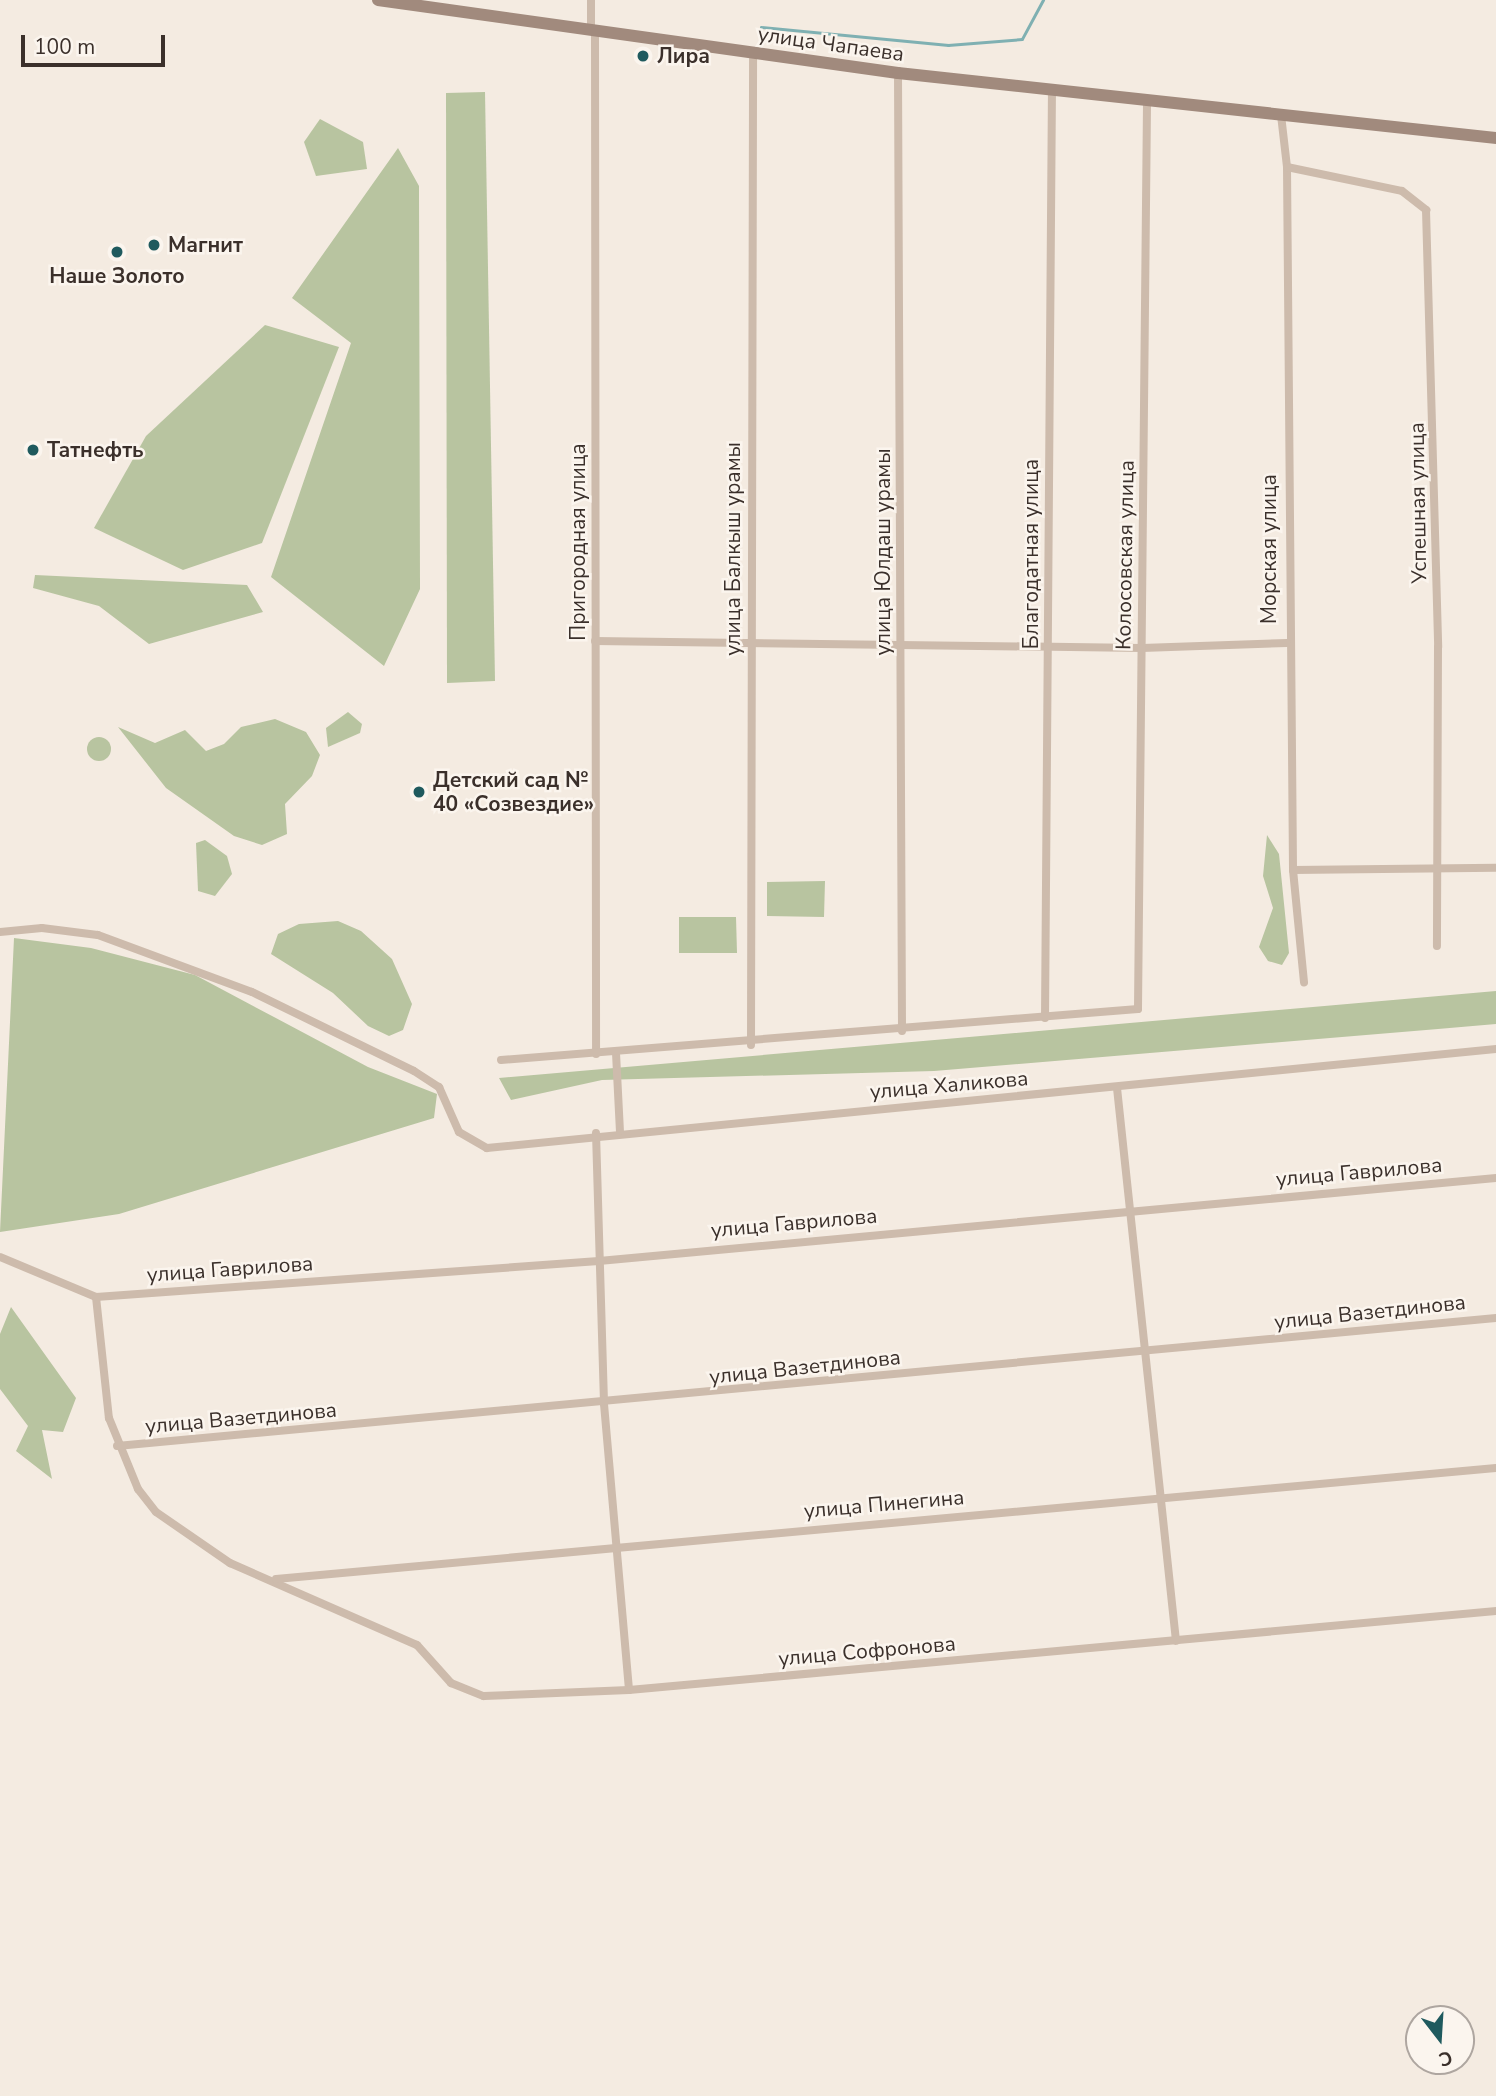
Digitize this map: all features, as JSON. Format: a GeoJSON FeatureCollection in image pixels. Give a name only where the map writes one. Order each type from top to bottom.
{"type":"FeatureCollection","features":[{"type":"Feature","properties":{"kind":"street","name":"улица Чапаева"},"geometry":{"type":"LineString","coordinates":[[378,0],[898,73],[1496,138]]}},
{"type":"Feature","properties":{"kind":"street","name":"Пригородная улица"},"geometry":{"type":"LineString","coordinates":[[591,0],[596,1054]]}},
{"type":"Feature","properties":{"kind":"street","name":"улица Балкыш урамы"},"geometry":{"type":"LineString","coordinates":[[751,1045],[753,54]]}},
{"type":"Feature","properties":{"kind":"street","name":"улица Юлдаш урамы"},"geometry":{"type":"LineString","coordinates":[[898,73],[902,1031]]}},
{"type":"Feature","properties":{"kind":"street","name":"Благодатная улица"},"geometry":{"type":"LineString","coordinates":[[1045,1017],[1052,91]]}},
{"type":"Feature","properties":{"kind":"street","name":"Колосовская улица"},"geometry":{"type":"LineString","coordinates":[[1045,1017],[1138,1009],[1147,100]]}},
{"type":"Feature","properties":{"kind":"street","name":"Морская улица"},"geometry":{"type":"LineString","coordinates":[[1281,115],[1287,167],[1287,643],[1293,870],[1304,982]]}},
{"type":"Feature","properties":{"kind":"street","name":"Успешная улица"},"geometry":{"type":"LineString","coordinates":[[1287,167],[1402,191],[1426,211],[1438,634],[1437,946]]}},
{"type":"Feature","properties":{"kind":"street"},"geometry":{"type":"LineString","coordinates":[[596,641],[901,645],[1048,643],[1142,648],[1287,643]]}},
{"type":"Feature","properties":{"kind":"street"},"geometry":{"type":"LineString","coordinates":[[1293,870],[1436,873],[1496,868]]}},
{"type":"Feature","properties":{"kind":"street","name":"улица Халикова"},"geometry":{"type":"LineString","coordinates":[[0,932],[42,928],[98,935],[193,967],[439,1087],[459,1132],[479,1146],[596,1133],[1117,1088],[1496,1049]]}},
{"type":"Feature","properties":{"kind":"street"},"geometry":{"type":"LineString","coordinates":[[501,1060],[751,1045],[1045,1017]]}},
{"type":"Feature","properties":{"kind":"street"},"geometry":{"type":"LineString","coordinates":[[616,1053],[620,1131]]}},
{"type":"Feature","properties":{"kind":"street"},"geometry":{"type":"LineString","coordinates":[[1117,1088],[1157,1496],[1176,1642]]}},
{"type":"Feature","properties":{"kind":"street"},"geometry":{"type":"LineString","coordinates":[[596,1133],[604,1404],[614,1546],[629,1690]]}},
{"type":"Feature","properties":{"kind":"street","name":"улица Гаврилова"},"geometry":{"type":"LineString","coordinates":[[96,1297],[599,1261],[1128,1209],[1496,1178]]}},
{"type":"Feature","properties":{"kind":"street"},"geometry":{"type":"LineString","coordinates":[[0,1257],[96,1297],[117,1446]]}},
{"type":"Feature","properties":{"kind":"street","name":"улица Вазетдинова"},"geometry":{"type":"LineString","coordinates":[[117,1446],[604,1404],[1496,1318]]}},
{"type":"Feature","properties":{"kind":"street","name":"улица Софронова"},"geometry":{"type":"LineString","coordinates":[[117,1446],[156,1512],[230,1563],[275,1579],[417,1646],[463,1690],[508,1699],[1176,1642],[1496,1611]]}},
{"type":"Feature","properties":{"kind":"street","name":"улица Пинегина"},"geometry":{"type":"LineString","coordinates":[[275,1579],[1157,1496],[1496,1468]]}},
{"type":"Feature","properties":{"kind":"green space"},"geometry":{"type":"Polygon","coordinates":[[[485,92],[495,681],[447,683],[446,93],[485,92]]]}},
{"type":"Feature","properties":{"kind":"green space"},"geometry":{"type":"Polygon","coordinates":[[[320,119],[363,142],[367,169],[316,176],[304,142],[320,119]]]}},
{"type":"Feature","properties":{"kind":"green space"},"geometry":{"type":"Polygon","coordinates":[[[398,148],[419,186],[420,589],[384,666],[271,577],[351,343],[292,298],[398,148]]]}},
{"type":"Feature","properties":{"kind":"green space"},"geometry":{"type":"Polygon","coordinates":[[[265,325],[339,347],[262,543],[183,570],[94,528],[146,436],[265,325]]]}},
{"type":"Feature","properties":{"kind":"green space"},"geometry":{"type":"Polygon","coordinates":[[[35,575],[247,585],[263,612],[149,644],[99,606],[33,588],[35,575]]]}},
{"type":"Feature","properties":{"kind":"green space"},"geometry":{"type":"Polygon","coordinates":[[[348,712],[362,724],[360,733],[328,747],[326,728],[348,712]]]}},
{"type":"Feature","properties":{"kind":"green space"},"geometry":{"type":"Polygon","coordinates":[[[275,719],[306,732],[320,755],[312,776],[285,804],[287,834],[262,845],[234,836],[166,788],[118,727],[155,743],[185,730],[206,751],[224,744],[241,727],[275,719]]]}},
{"type":"Feature","properties":{"kind":"green space"},"geometry":{"type":"Polygon","coordinates":[[[99,737],[108,740],[111,749],[108,758],[99,761],[90,758],[87,749],[90,740],[99,737]]]}},
{"type":"Feature","properties":{"kind":"green space"},"geometry":{"type":"Polygon","coordinates":[[[1267,835],[1279,854],[1289,953],[1282,965],[1268,961],[1259,947],[1273,908],[1263,876],[1267,835]]]}},
{"type":"Feature","properties":{"kind":"green space"},"geometry":{"type":"Polygon","coordinates":[[[205,840],[227,856],[232,874],[215,896],[198,891],[196,843],[205,840]]]}},
{"type":"Feature","properties":{"kind":"green space"},"geometry":{"type":"Polygon","coordinates":[[[825,881],[824,917],[767,916],[767,882],[825,881]]]}},
{"type":"Feature","properties":{"kind":"green space"},"geometry":{"type":"Polygon","coordinates":[[[679,917],[736,917],[737,953],[679,953],[679,917]]]}},
{"type":"Feature","properties":{"kind":"green space"},"geometry":{"type":"Polygon","coordinates":[[[338,921],[361,931],[392,959],[412,1004],[403,1030],[389,1036],[368,1026],[333,993],[271,954],[278,934],[299,924],[338,921]]]}},
{"type":"Feature","properties":{"kind":"green space"},"geometry":{"type":"Polygon","coordinates":[[[14,938],[91,948],[195,975],[368,1067],[437,1094],[434,1118],[119,1214],[0,1232],[14,938]]]}},
{"type":"Feature","properties":{"kind":"green space"},"geometry":{"type":"Polygon","coordinates":[[[1496,991],[1496,1024],[934,1071],[602,1080],[511,1100],[499,1078],[1496,991]]]}},
{"type":"Feature","properties":{"kind":"green space"},"geometry":{"type":"Polygon","coordinates":[[[11,1307],[76,1398],[63,1432],[42,1430],[52,1479],[16,1451],[28,1426],[0,1389],[0,1334],[11,1307]]]}},
{"type":"Feature","properties":{"kind":"waterway"},"geometry":{"type":"LineString","coordinates":[[761,27],[948,45],[1022,39],[1043,0]]}},
{"type":"Feature","properties":{"kind":"place","name":"Лира"},"geometry":{"type":"Point","coordinates":[643,56]}},
{"type":"Feature","properties":{"kind":"place","name":"Магнит"},"geometry":{"type":"Point","coordinates":[154,245]}},
{"type":"Feature","properties":{"kind":"place","name":"Наше Золото"},"geometry":{"type":"Point","coordinates":[117,252]}},
{"type":"Feature","properties":{"kind":"place","name":"Татнефть"},"geometry":{"type":"Point","coordinates":[33,450]}},
{"type":"Feature","properties":{"kind":"place","name":"Детский сад № 40 «Созвездие»"},"geometry":{"type":"Point","coordinates":[419,792]}}]}
